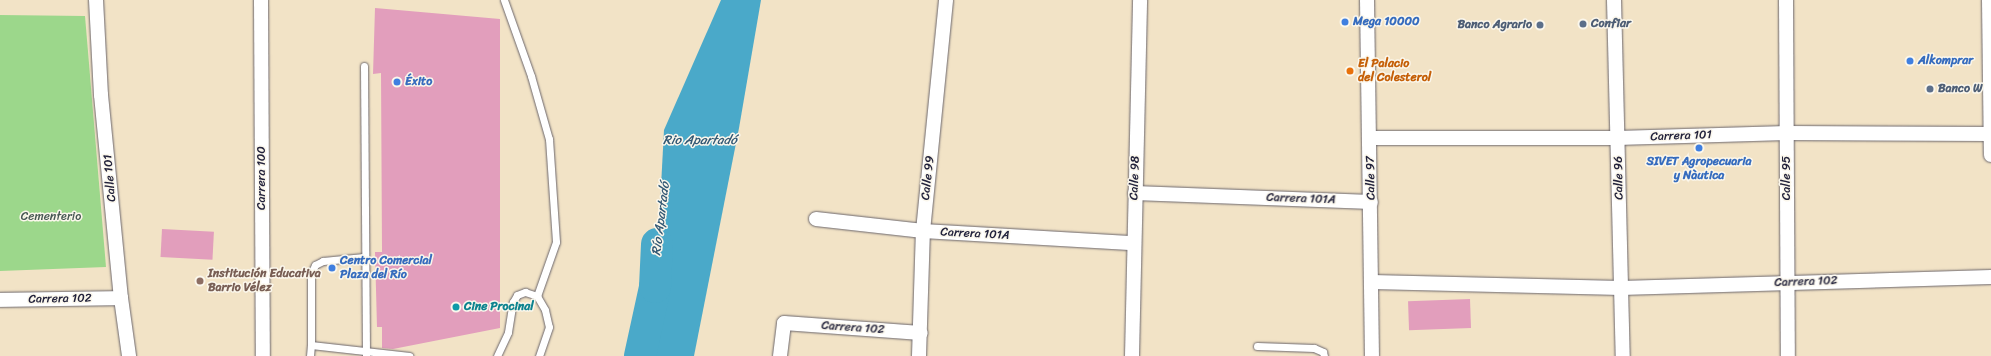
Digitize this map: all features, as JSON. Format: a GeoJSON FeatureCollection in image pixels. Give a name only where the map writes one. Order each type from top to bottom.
{"type":"FeatureCollection","features":[{"type":"Feature","properties":{"kind":"street","name":"Calle 101"},"geometry":{"type":"LineString","coordinates":[[96,0],[101,95],[121,298],[129,356]]}},
{"type":"Feature","properties":{"kind":"street","name":"Carrera 100"},"geometry":{"type":"LineString","coordinates":[[261,0],[263,356]]}},
{"type":"Feature","properties":{"kind":"street","name":"Calle 99"},"geometry":{"type":"LineString","coordinates":[[919,356],[921,334],[923,231],[946,0]]}},
{"type":"Feature","properties":{"kind":"street","name":"Calle 98"},"geometry":{"type":"LineString","coordinates":[[1132,356],[1140,0]]}},
{"type":"Feature","properties":{"kind":"street","name":"Calle 97"},"geometry":{"type":"LineString","coordinates":[[1367,0],[1371,138],[1372,356]]}},
{"type":"Feature","properties":{"kind":"street","name":"Calle 96"},"geometry":{"type":"LineString","coordinates":[[1614,0],[1623,356]]}},
{"type":"Feature","properties":{"kind":"street","name":"Calle 95"},"geometry":{"type":"LineString","coordinates":[[1786,0],[1788,356]]}},
{"type":"Feature","properties":{"kind":"street"},"geometry":{"type":"LineString","coordinates":[[1989,0],[1991,155]]}},
{"type":"Feature","properties":{"kind":"street","name":"Carrera 101"},"geometry":{"type":"LineString","coordinates":[[1371,138],[1618,138],[1787,133],[1991,134]]}},
{"type":"Feature","properties":{"kind":"street","name":"Carrera 101A"},"geometry":{"type":"LineString","coordinates":[[1135,193],[1371,202]]}},
{"type":"Feature","properties":{"kind":"street","name":"Carrera 101A"},"geometry":{"type":"LineString","coordinates":[[816,219],[923,231],[1134,243]]}},
{"type":"Feature","properties":{"kind":"street","name":"Carrera 102"},"geometry":{"type":"LineString","coordinates":[[1372,282],[1621,288],[1991,276]]}},
{"type":"Feature","properties":{"kind":"street","name":"Carrera 102"},"geometry":{"type":"LineString","coordinates":[[0,300],[121,298]]}},
{"type":"Feature","properties":{"kind":"street","name":"Carrera 102"},"geometry":{"type":"LineString","coordinates":[[780,356],[784,323],[921,334]]}},
{"type":"Feature","properties":{"kind":"lane"},"geometry":{"type":"LineString","coordinates":[[504,0],[531,76],[549,139],[556,242],[537,296]]}},
{"type":"Feature","properties":{"kind":"lane"},"geometry":{"type":"LineString","coordinates":[[364,66],[365,353]]}},
{"type":"Feature","properties":{"kind":"lane"},"geometry":{"type":"LineString","coordinates":[[310,356],[311,273],[314,266],[323,261],[364,257]]}},
{"type":"Feature","properties":{"kind":"lane"},"geometry":{"type":"LineString","coordinates":[[497,356],[508,332],[513,302],[517,296],[525,292],[537,296],[545,310],[550,327],[539,356]]}},
{"type":"Feature","properties":{"kind":"lane"},"geometry":{"type":"LineString","coordinates":[[311,345],[365,353],[409,356]]}},
{"type":"Feature","properties":{"kind":"lane"},"geometry":{"type":"LineString","coordinates":[[1257,346],[1314,348],[1323,352],[1324,356]]}},
{"type":"Feature","properties":{"kind":"green space","name":"Cementerio"},"geometry":{"type":"Polygon","coordinates":[[[0,15],[85,16],[106,267],[0,271],[0,15]]]}},
{"type":"Feature","properties":{"kind":"water","name":"Rio Apartadó"},"geometry":{"type":"Polygon","coordinates":[[[721,0],[761,0],[739,128],[694,356],[652,356],[664,130],[721,0]]]}},
{"type":"Feature","properties":{"kind":"building"},"geometry":{"type":"Polygon","coordinates":[[[375,8],[500,19],[500,328],[393,349],[382,348],[382,327],[377,327],[375,252],[382,252],[381,73],[373,74],[375,8]]]}},
{"type":"Feature","properties":{"kind":"building"},"geometry":{"type":"Polygon","coordinates":[[[162,229],[214,232],[212,260],[161,257],[162,229]]]}},
{"type":"Feature","properties":{"kind":"building"},"geometry":{"type":"Polygon","coordinates":[[[1470,299],[1471,328],[1409,330],[1408,301],[1470,299]]]}},
{"type":"Feature","properties":{"kind":"waterway","name":"Río Apartadó"},"geometry":{"type":"LineString","coordinates":[[640,356],[655,287],[657,244]]}},
{"type":"Feature","properties":{"kind":"place","name":"Mega 10000"},"geometry":{"type":"Point","coordinates":[1345,22]}},
{"type":"Feature","properties":{"kind":"place","name":"Confiar"},"geometry":{"type":"Point","coordinates":[1583,24]}},
{"type":"Feature","properties":{"kind":"place","name":"Banco Agrario"},"geometry":{"type":"Point","coordinates":[1540,25]}},
{"type":"Feature","properties":{"kind":"place","name":"Alkomprar"},"geometry":{"type":"Point","coordinates":[1910,61]}},
{"type":"Feature","properties":{"kind":"place","name":"El Palacio del Colesterol"},"geometry":{"type":"Point","coordinates":[1350,71]}},
{"type":"Feature","properties":{"kind":"place","name":"Éxito"},"geometry":{"type":"Point","coordinates":[397,82]}},
{"type":"Feature","properties":{"kind":"place","name":"Banco W"},"geometry":{"type":"Point","coordinates":[1930,89]}},
{"type":"Feature","properties":{"kind":"place","name":"SIVET Agropecuaria y Nàutica"},"geometry":{"type":"Point","coordinates":[1699,148]}},
{"type":"Feature","properties":{"kind":"place","name":"Centro Comercial Plaza del Río"},"geometry":{"type":"Point","coordinates":[332,268]}},
{"type":"Feature","properties":{"kind":"place","name":"Institución Educativa Barrio Vélez"},"geometry":{"type":"Point","coordinates":[200,281]}},
{"type":"Feature","properties":{"kind":"place","name":"Cine Procinal"},"geometry":{"type":"Point","coordinates":[456,307]}}]}
